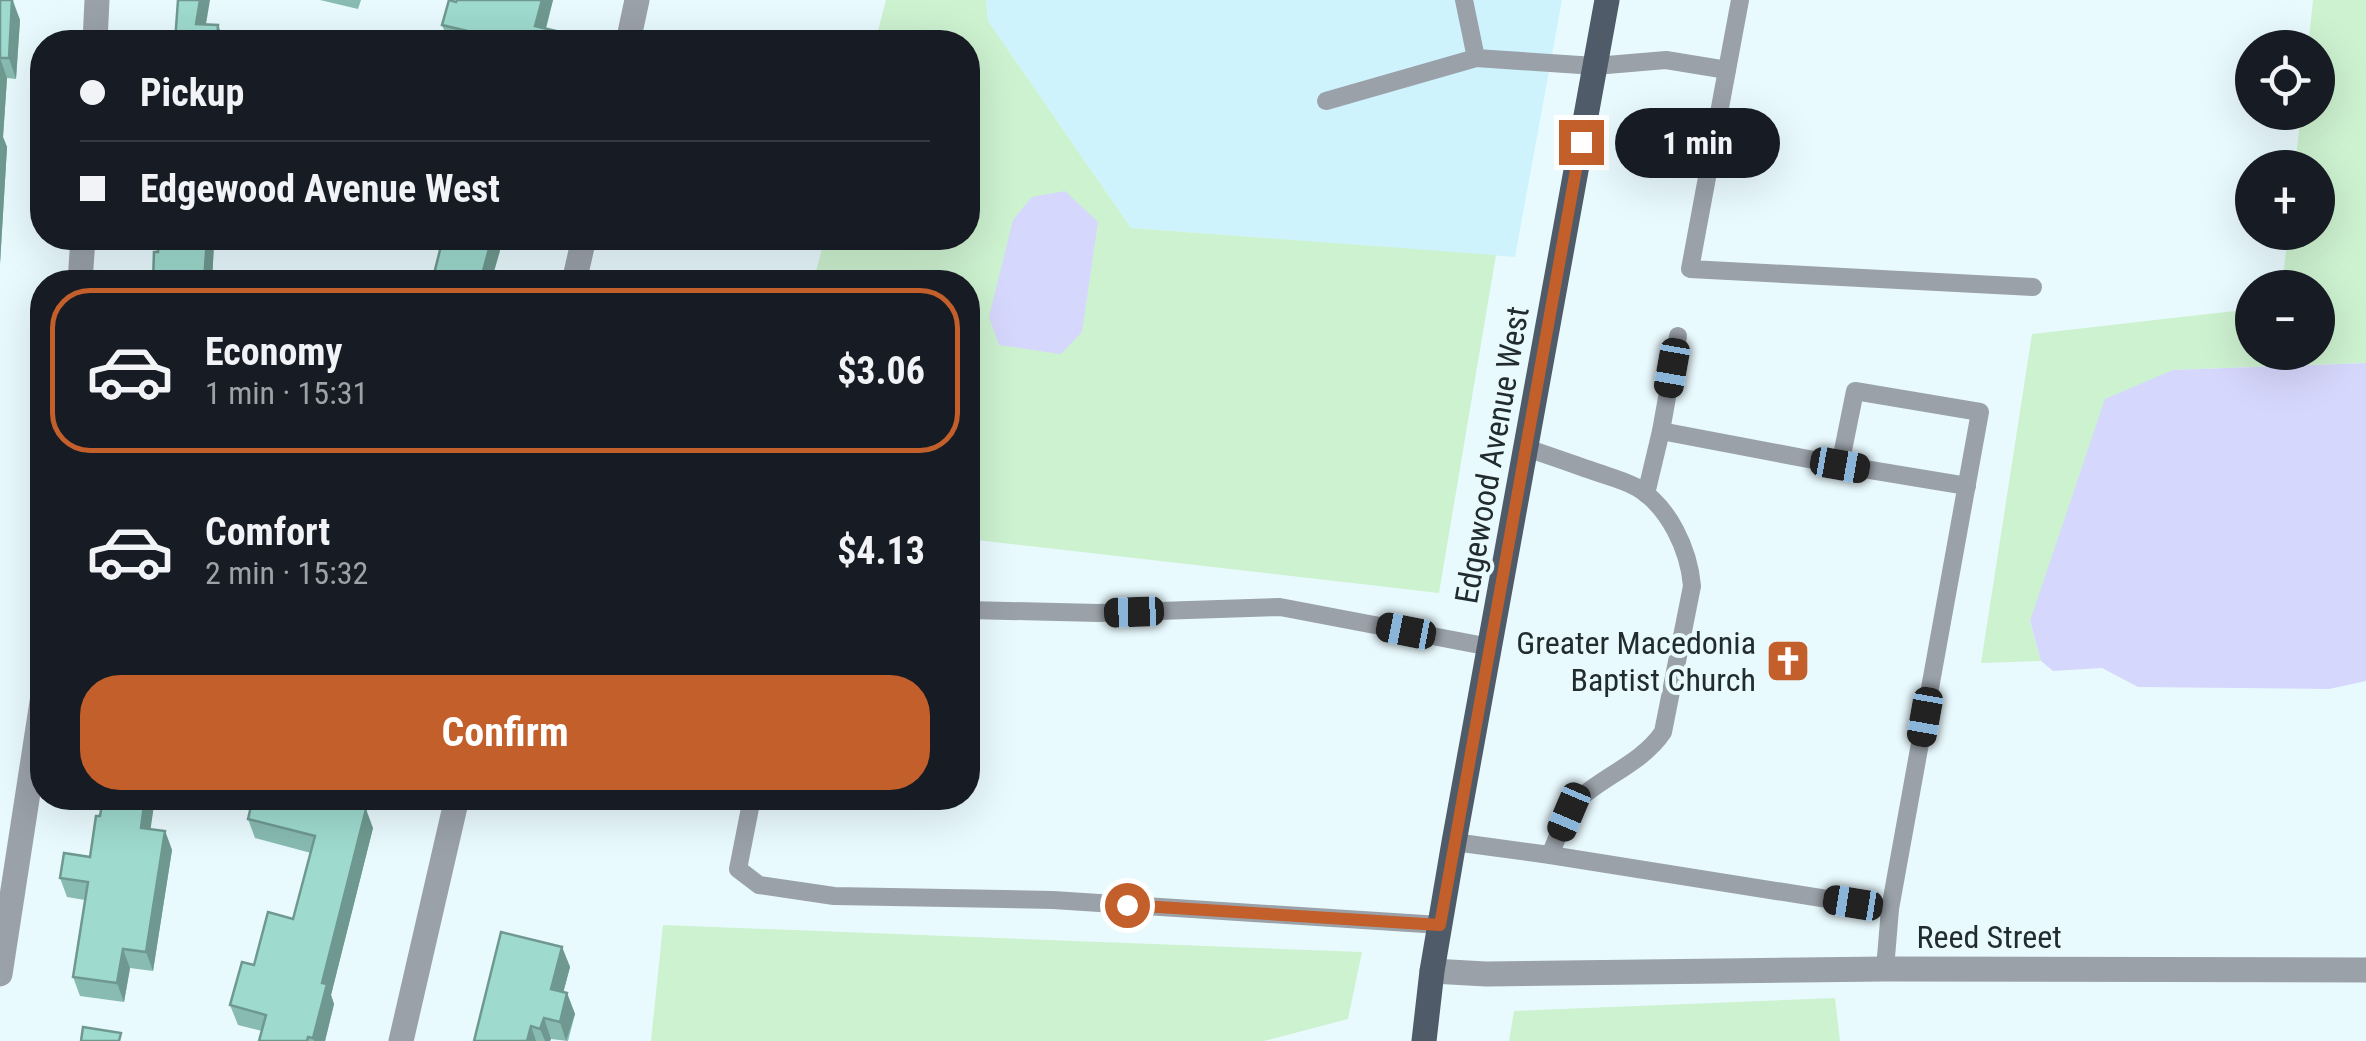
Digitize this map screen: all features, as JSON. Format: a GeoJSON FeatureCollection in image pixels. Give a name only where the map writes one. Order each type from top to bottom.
{"type":"FeatureCollection","features":[{"type":"Feature","properties":{"kind":"main road","name":"Edgewood Avenue West"},"geometry":{"type":"LineString","coordinates":[[1424,1041],[1454,842],[1606,0]]}},
{"type":"Feature","properties":{"kind":"street"},"geometry":{"type":"LineString","coordinates":[[96,30],[98,0]]}},
{"type":"Feature","properties":{"kind":"street"},"geometry":{"type":"LineString","coordinates":[[631,30],[637,0]]}},
{"type":"Feature","properties":{"kind":"street"},"geometry":{"type":"LineString","coordinates":[[0,974],[30,780]]}},
{"type":"Feature","properties":{"kind":"street"},"geometry":{"type":"LineString","coordinates":[[401,1041],[454,810]]}},
{"type":"Feature","properties":{"kind":"street","name":"Reed Street"},"geometry":{"type":"LineString","coordinates":[[1432,971],[1486,974],[2366,970]]}},
{"type":"Feature","properties":{"kind":"lane"},"geometry":{"type":"LineString","coordinates":[[1464,0],[1476,58]]}},
{"type":"Feature","properties":{"kind":"lane"},"geometry":{"type":"LineString","coordinates":[[1740,0],[1690,269],[2034,288]]}},
{"type":"Feature","properties":{"kind":"lane"},"geometry":{"type":"LineString","coordinates":[[1326,102],[1476,58],[1595,66],[1666,60],[1728,70]]}},
{"type":"Feature","properties":{"kind":"lane"},"geometry":{"type":"LineString","coordinates":[[1646,494],[1678,336]]}},
{"type":"Feature","properties":{"kind":"lane"},"geometry":{"type":"LineString","coordinates":[[1840,465],[1855,391],[1980,412],[1890,909],[1885,970]]}},
{"type":"Feature","properties":{"kind":"lane"},"geometry":{"type":"LineString","coordinates":[[1661,431],[1967,486]]}},
{"type":"Feature","properties":{"kind":"lane"},"geometry":{"type":"LineString","coordinates":[[1526,448],[1622,481],[1646,494],[1664,512],[1683,546],[1692,586],[1663,732],[1656,742],[1579,798],[1550,856]]}},
{"type":"Feature","properties":{"kind":"lane"},"geometry":{"type":"LineString","coordinates":[[980,610],[1098,613],[1280,606],[1490,647]]}},
{"type":"Feature","properties":{"kind":"lane"},"geometry":{"type":"LineString","coordinates":[[750,810],[738,869],[759,885],[834,896],[1053,900],[1440,925]]}},
{"type":"Feature","properties":{"kind":"lane"},"geometry":{"type":"LineString","coordinates":[[1454,842],[1890,909]]}},
{"type":"Feature","properties":{"kind":"shaded area"},"geometry":{"type":"Polygon","coordinates":[[[986,0],[1562,0],[1515,257],[1131,228],[988,21],[986,0]]]}},
{"type":"Feature","properties":{"kind":"shaded area"},"geometry":{"type":"Polygon","coordinates":[[[1065,191],[1098,222],[1082,332],[1061,354],[999,345],[989,317],[1013,220],[1032,197],[1065,191]]]}},
{"type":"Feature","properties":{"kind":"shaded area"},"geometry":{"type":"Polygon","coordinates":[[[2366,363],[2366,681],[2329,689],[2138,687],[2102,668],[2053,671],[2041,661],[2030,621],[2105,399],[2173,370],[2335,370],[2335,364],[2366,363]]]}},
{"type":"Feature","properties":{"kind":"green space"},"geometry":{"type":"Polygon","coordinates":[[[886,0],[986,0],[988,21],[1131,228],[1496,255],[1439,593],[980,540],[980,270],[816,270],[822,250],[980,250],[980,30],[878,30],[886,0]]]}},
{"type":"Feature","properties":{"kind":"green space"},"geometry":{"type":"Polygon","coordinates":[[[2313,0],[2366,0],[2366,363],[2335,364],[2335,270],[2284,270],[2286,250],[2335,250],[2335,150],[2297,150],[2299,130],[2335,130],[2335,30],[2310,30],[2313,0]]]}},
{"type":"Feature","properties":{"kind":"green space"},"geometry":{"type":"Polygon","coordinates":[[[2235,311],[2235,368],[2173,370],[2030,621],[2041,661],[1981,663],[2032,334],[2235,311]]]}},
{"type":"Feature","properties":{"kind":"green space"},"geometry":{"type":"Polygon","coordinates":[[[663,925],[1362,952],[1348,1019],[1264,1041],[651,1041],[663,925]]]}},
{"type":"Feature","properties":{"kind":"green space"},"geometry":{"type":"Polygon","coordinates":[[[1835,998],[1840,1041],[1509,1041],[1514,1011],[1835,998]]]}},
{"type":"Feature","properties":{"kind":"building"},"geometry":{"type":"Polygon","coordinates":[[[0,0],[12,0],[9,58],[0,58],[0,0]]]}},
{"type":"Feature","properties":{"kind":"building"},"geometry":{"type":"Polygon","coordinates":[[[178,0],[200,0],[196,24],[218,25],[218,30],[176,30],[178,0]]]}},
{"type":"Feature","properties":{"kind":"building"},"geometry":{"type":"Polygon","coordinates":[[[449,0],[542,0],[535,26],[552,30],[463,30],[442,25],[449,0]]]}},
{"type":"Feature","properties":{"kind":"building"},"geometry":{"type":"Polygon","coordinates":[[[206,250],[205,270],[153,270],[154,252],[206,250]]]}},
{"type":"Feature","properties":{"kind":"building"},"geometry":{"type":"Polygon","coordinates":[[[440,250],[489,250],[483,270],[435,270],[440,250]]]}},
{"type":"Feature","properties":{"kind":"building"},"geometry":{"type":"Polygon","coordinates":[[[101,810],[143,810],[141,828],[165,831],[146,952],[123,949],[117,983],[73,977],[88,882],[60,878],[64,853],[90,857],[96,816],[100,816],[101,810]]]}},
{"type":"Feature","properties":{"kind":"building"},"geometry":{"type":"Polygon","coordinates":[[[250,810],[366,810],[322,983],[327,984],[313,1038],[308,1037],[307,1041],[259,1041],[266,1015],[230,1005],[242,962],[254,965],[268,912],[293,919],[315,836],[248,819],[250,810]]]}},
{"type":"Feature","properties":{"kind":"building"},"geometry":{"type":"Polygon","coordinates":[[[501,932],[562,947],[551,989],[567,993],[560,1022],[544,1018],[540,1029],[531,1026],[527,1041],[474,1041],[501,932]]]}},
{"type":"Feature","properties":{"kind":"building"},"geometry":{"type":"Polygon","coordinates":[[[83,1027],[121,1033],[119,1041],[81,1041],[83,1027]]]}},
{"type":"Feature","properties":{"kind":"place","name":"Greater Macedonia Baptist Church"},"geometry":{"type":"Point","coordinates":[1788,661]}},
{"type":"Feature","properties":{"kind":"route"},"geometry":{"type":"LineString","coordinates":[[1127,905],[1440,925],[1581,142]]}}]}
